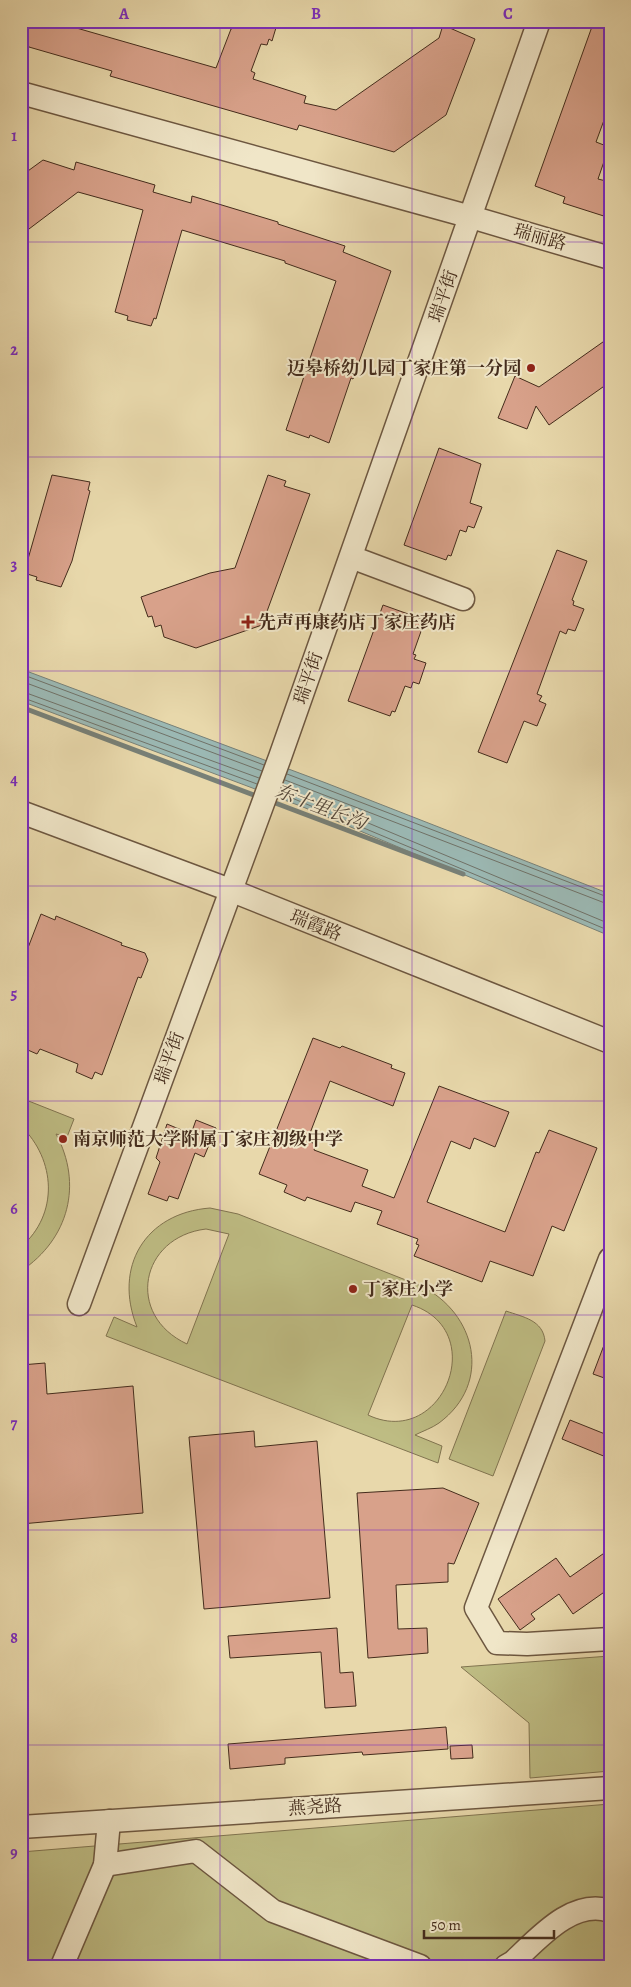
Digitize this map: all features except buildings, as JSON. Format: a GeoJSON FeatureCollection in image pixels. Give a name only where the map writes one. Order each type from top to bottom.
{"type":"FeatureCollection","features":[{"type":"Feature","properties":{"kind":"street","name":"瑞平街"},"geometry":{"type":"LineString","coordinates":[[80,1304],[230,890],[280,758],[471,217],[538,21]]}},
{"type":"Feature","properties":{"kind":"street","name":"瑞丽路"},"geometry":{"type":"LineString","coordinates":[[21,93],[471,217],[610,258]]}},
{"type":"Feature","properties":{"kind":"street"},"geometry":{"type":"LineString","coordinates":[[351,557],[463,599]]}},
{"type":"Feature","properties":{"kind":"street","name":"瑞霞路"},"geometry":{"type":"LineString","coordinates":[[21,812],[230,890],[610,1042]]}},
{"type":"Feature","properties":{"kind":"street"},"geometry":{"type":"LineString","coordinates":[[610,1258],[476,1608],[497,1644],[610,1639]]}},
{"type":"Feature","properties":{"kind":"street","name":"燕尧路"},"geometry":{"type":"LineString","coordinates":[[21,1827],[610,1788]]}},
{"type":"Feature","properties":{"kind":"street"},"geometry":{"type":"LineString","coordinates":[[62,1966],[106,1865],[109,1821]]}},
{"type":"Feature","properties":{"kind":"street"},"geometry":{"type":"LineString","coordinates":[[106,1865],[196,1851],[272,1911],[420,1966]]}},
{"type":"Feature","properties":{"kind":"street"},"geometry":{"type":"LineString","coordinates":[[506,1966],[513,1962],[552,1925],[578,1911],[605,1909],[610,1911]]}},
{"type":"Feature","properties":{"kind":"shaded area"},"geometry":{"type":"Polygon","coordinates":[[[21,1098],[74,1119],[67,1137],[56,1134],[69,1172],[67,1209],[51,1243],[21,1271],[21,1247],[33,1234],[42,1219],[47,1203],[48,1187],[41,1155],[33,1140],[21,1126],[21,1098]]]}},
{"type":"Feature","properties":{"kind":"shaded area"},"geometry":{"type":"Polygon","coordinates":[[[210,1208],[238,1214],[421,1286],[440,1298],[455,1313],[465,1331],[471,1350],[472,1369],[467,1389],[456,1407],[439,1423],[415,1435],[442,1446],[438,1463],[106,1336],[114,1317],[137,1327],[131,1305],[129,1284],[132,1264],[140,1247],[152,1232],[168,1220],[187,1212],[210,1208]],[[206,1229],[184,1235],[166,1246],[155,1261],[148,1279],[148,1297],[155,1315],[167,1331],[187,1344],[229,1234],[206,1229]],[[412,1305],[368,1415],[394,1421],[417,1416],[435,1402],[447,1383],[452,1360],[449,1338],[436,1319],[412,1305]]]}},
{"type":"Feature","properties":{"kind":"shaded area"},"geometry":{"type":"Polygon","coordinates":[[[506,1311],[531,1320],[540,1328],[545,1341],[493,1476],[449,1459],[506,1311]]]}},
{"type":"Feature","properties":{"kind":"shaded area"},"geometry":{"type":"Polygon","coordinates":[[[610,1656],[610,1771],[530,1778],[529,1723],[461,1667],[610,1656]]]}},
{"type":"Feature","properties":{"kind":"shaded area"},"geometry":{"type":"Polygon","coordinates":[[[610,1804],[610,1966],[21,1966],[21,1852],[610,1804]]]}},
{"type":"Feature","properties":{"kind":"water"},"geometry":{"type":"Polygon","coordinates":[[[21,669],[326,783],[610,894],[610,936],[303,807],[21,701],[21,669]]]}},
{"type":"Feature","properties":{"kind":"waterway","name":"东十里长沟"},"geometry":{"type":"LineString","coordinates":[[21,707],[259,797]]}},
{"type":"Feature","properties":{"kind":"waterway","name":"东十里长沟"},"geometry":{"type":"LineString","coordinates":[[270,801],[463,874]]}},
{"type":"Feature","properties":{"kind":"place","name":"迈皋桥幼儿园丁家庄第一分园"},"geometry":{"type":"Point","coordinates":[531,368]}},
{"type":"Feature","properties":{"kind":"place","name":"先声再康药店丁家庄药店"},"geometry":{"type":"Point","coordinates":[248,622]}},
{"type":"Feature","properties":{"kind":"place","name":"南京师范大学附属丁家庄初级中学"},"geometry":{"type":"Point","coordinates":[63,1139]}},
{"type":"Feature","properties":{"kind":"place","name":"丁家庄小学"},"geometry":{"type":"Point","coordinates":[353,1289]}}]}
